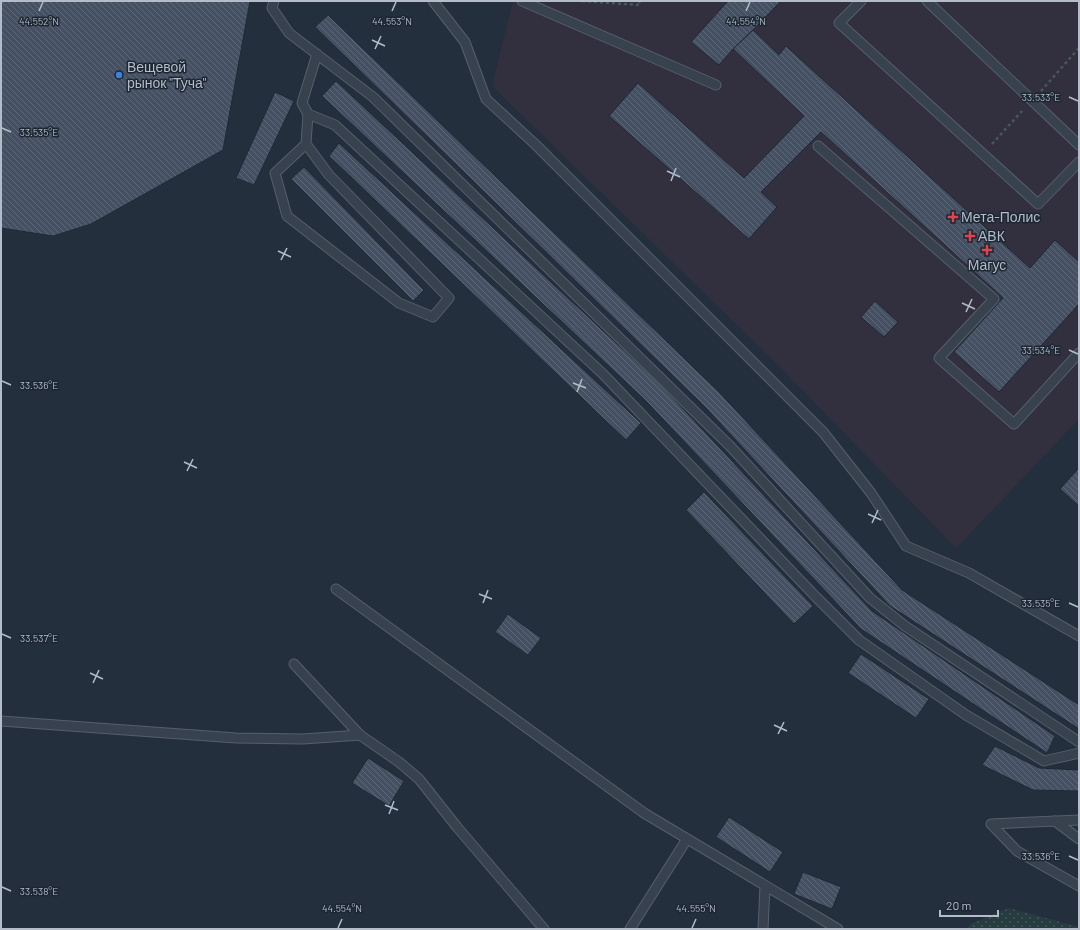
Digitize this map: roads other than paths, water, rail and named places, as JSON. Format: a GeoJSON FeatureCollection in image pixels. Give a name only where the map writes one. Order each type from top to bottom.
{"type":"FeatureCollection","features":[{"type":"Feature","properties":{"kind":"lane"},"geometry":{"type":"LineString","coordinates":[[274,1],[272,8],[289,33],[372,97],[730,446],[870,598],[904,626],[1079,742]]}},
{"type":"Feature","properties":{"kind":"lane"},"geometry":{"type":"LineString","coordinates":[[433,1],[465,42],[486,99],[536,145],[823,432],[872,493],[906,546],[969,573],[1079,636]]}},
{"type":"Feature","properties":{"kind":"lane"},"geometry":{"type":"LineString","coordinates":[[522,1],[716,85]]}},
{"type":"Feature","properties":{"kind":"lane"},"geometry":{"type":"LineString","coordinates":[[861,1],[839,23],[1038,204],[1079,162]]}},
{"type":"Feature","properties":{"kind":"lane"},"geometry":{"type":"LineString","coordinates":[[927,1],[1079,145]]}},
{"type":"Feature","properties":{"kind":"lane"},"geometry":{"type":"LineString","coordinates":[[306,144],[275,173],[287,216],[399,303],[433,318],[449,298],[329,175],[306,144],[308,114],[302,103],[316,54]]}},
{"type":"Feature","properties":{"kind":"lane"},"geometry":{"type":"LineString","coordinates":[[308,114],[335,125],[603,374],[859,640],[966,715],[1044,761],[1079,753]]}},
{"type":"Feature","properties":{"kind":"lane"},"geometry":{"type":"LineString","coordinates":[[818,146],[994,299],[939,358],[1014,424],[1079,353]]}},
{"type":"Feature","properties":{"kind":"lane"},"geometry":{"type":"LineString","coordinates":[[336,589],[644,814],[838,929]]}},
{"type":"Feature","properties":{"kind":"lane"},"geometry":{"type":"LineString","coordinates":[[294,664],[360,735],[399,762],[419,779],[544,929]]}},
{"type":"Feature","properties":{"kind":"lane"},"geometry":{"type":"LineString","coordinates":[[1,721],[236,738],[303,739],[360,735]]}},
{"type":"Feature","properties":{"kind":"lane"},"geometry":{"type":"LineString","coordinates":[[1079,820],[991,824],[1017,851],[1079,886]]}},
{"type":"Feature","properties":{"kind":"lane"},"geometry":{"type":"LineString","coordinates":[[1055,821],[1079,839]]}},
{"type":"Feature","properties":{"kind":"lane"},"geometry":{"type":"LineString","coordinates":[[630,929],[686,839]]}},
{"type":"Feature","properties":{"kind":"lane"},"geometry":{"type":"LineString","coordinates":[[763,929],[765,886]]}},
{"type":"Feature","properties":{"kind":"place","name":"Вещевой рынок \"Туча\""},"geometry":{"type":"Point","coordinates":[119,75]}},
{"type":"Feature","properties":{"kind":"place","name":"Мета-Полис"},"geometry":{"type":"Point","coordinates":[953,217]}},
{"type":"Feature","properties":{"kind":"place","name":"АВК"},"geometry":{"type":"Point","coordinates":[970,236]}},
{"type":"Feature","properties":{"kind":"place","name":"Магус"},"geometry":{"type":"Point","coordinates":[987,250]}}]}
